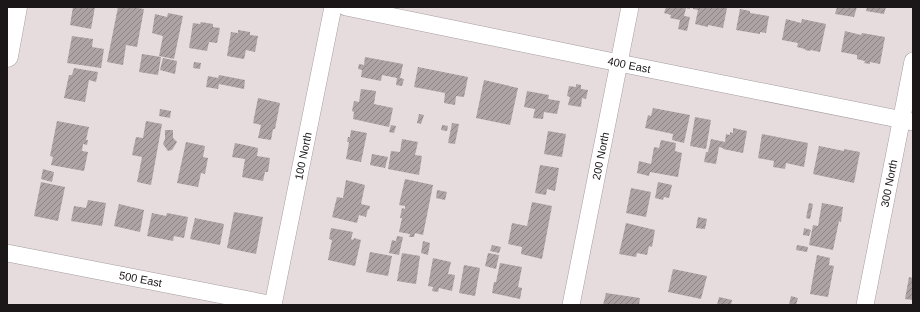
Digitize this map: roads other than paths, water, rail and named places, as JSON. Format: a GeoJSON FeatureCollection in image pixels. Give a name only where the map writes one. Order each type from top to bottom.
{"type":"FeatureCollection","features":[{"type":"Feature","properties":{"kind":"main road"},"geometry":{"type":"LineString","coordinates":[[7,56],[16,7]]}},
{"type":"Feature","properties":{"kind":"street","name":"100 North"},"geometry":{"type":"LineString","coordinates":[[274,305],[333,7]]}},
{"type":"Feature","properties":{"kind":"street","name":"400 East"},"geometry":{"type":"LineString","coordinates":[[346,7],[907,121]]}},
{"type":"Feature","properties":{"kind":"street","name":"200 North"},"geometry":{"type":"LineString","coordinates":[[571,305],[630,7]]}},
{"type":"Feature","properties":{"kind":"street","name":"300 North"},"geometry":{"type":"LineString","coordinates":[[865,305],[907,121],[913,61]]}},
{"type":"Feature","properties":{"kind":"street","name":"500 East"},"geometry":{"type":"LineString","coordinates":[[7,253],[274,305]]}}]}
